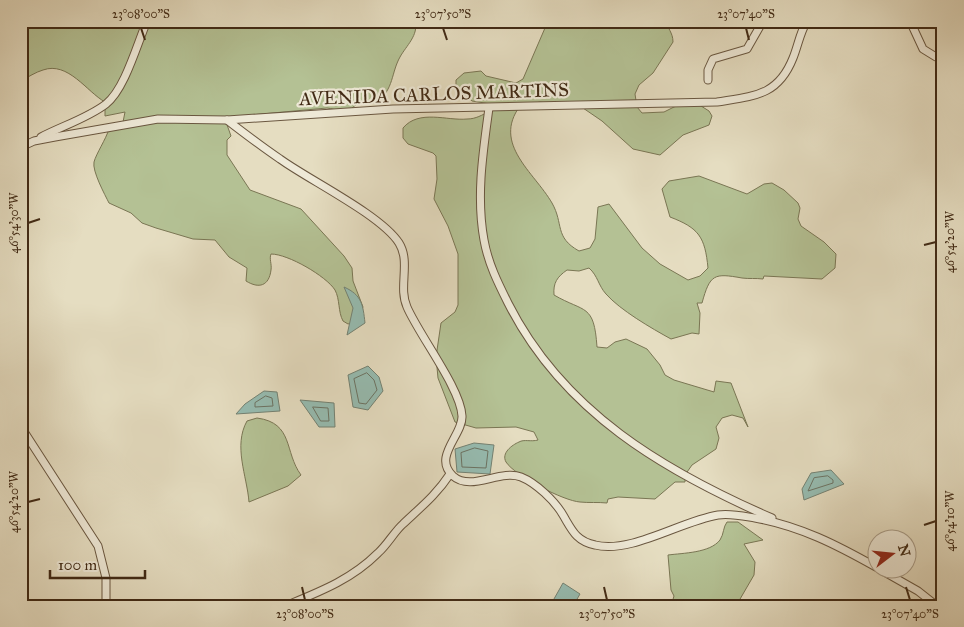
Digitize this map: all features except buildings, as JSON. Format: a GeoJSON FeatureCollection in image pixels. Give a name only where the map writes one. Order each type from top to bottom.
{"type":"FeatureCollection","features":[{"type":"Feature","properties":{"kind":"street"},"geometry":{"type":"LineString","coordinates":[[34,141],[94,110],[111,99],[123,78],[147,21]]}},
{"type":"Feature","properties":{"kind":"street"},"geometry":{"type":"LineString","coordinates":[[708,80],[709,66],[713,59],[747,49],[764,21]]}},
{"type":"Feature","properties":{"kind":"street","name":"AVENIDA CARLOS MARTINS"},"geometry":{"type":"LineString","coordinates":[[21,147],[34,141],[112,125],[158,119],[227,120],[343,111],[717,102],[757,95],[771,88],[786,74],[807,21]]}},
{"type":"Feature","properties":{"kind":"street"},"geometry":{"type":"LineString","coordinates":[[910,21],[923,49],[936,57],[943,56]]}},
{"type":"Feature","properties":{"kind":"street"},"geometry":{"type":"LineString","coordinates":[[490,108],[480,180],[484,240],[492,272],[517,322],[552,372],[602,422],[703,488],[784,524],[824,539],[866,562]]}},
{"type":"Feature","properties":{"kind":"street"},"geometry":{"type":"LineString","coordinates":[[227,120],[280,160],[383,227],[398,241],[404,254],[404,302],[454,392],[462,415],[459,430],[448,448],[450,474],[438,492],[401,525],[388,543],[362,568],[344,581],[285,606]]}},
{"type":"Feature","properties":{"kind":"street"},"geometry":{"type":"LineString","coordinates":[[21,427],[98,546],[106,578],[106,606]]}},
{"type":"Feature","properties":{"kind":"street"},"geometry":{"type":"LineString","coordinates":[[450,474],[464,481],[503,476],[523,478],[556,506],[575,536],[598,546],[630,543],[716,516],[746,517],[784,524]]}},
{"type":"Feature","properties":{"kind":"street"},"geometry":{"type":"LineString","coordinates":[[899,580],[918,591],[937,606]]}},
{"type":"Feature","properties":{"kind":"green space"},"geometry":{"type":"Polygon","coordinates":[[[21,21],[235,21],[241,27],[249,21],[415,21],[414,36],[397,63],[387,92],[377,102],[369,104],[358,103],[352,108],[353,113],[327,108],[229,117],[226,122],[231,136],[227,140],[227,155],[250,190],[301,209],[344,256],[352,268],[353,281],[363,307],[356,322],[348,324],[343,321],[335,290],[324,278],[296,262],[271,254],[271,270],[268,280],[266,283],[255,285],[246,281],[247,268],[229,257],[215,240],[193,239],[156,228],[142,223],[131,213],[109,203],[97,177],[94,162],[109,129],[123,122],[125,112],[105,116],[105,102],[77,79],[61,70],[52,68],[43,70],[21,81],[21,21]]]}},
{"type":"Feature","properties":{"kind":"green space"},"geometry":{"type":"Polygon","coordinates":[[[548,21],[667,21],[673,42],[653,73],[639,85],[635,94],[637,107],[642,113],[664,112],[690,99],[709,111],[712,116],[709,125],[683,135],[660,155],[633,149],[602,121],[583,108],[540,102],[520,106],[513,120],[511,133],[513,145],[527,169],[552,203],[563,235],[571,246],[579,251],[590,248],[595,239],[598,207],[609,204],[642,248],[660,264],[688,280],[700,276],[708,268],[702,241],[699,235],[688,225],[670,217],[662,189],[669,181],[699,176],[747,194],[764,184],[772,183],[784,190],[798,203],[800,208],[798,219],[801,226],[824,242],[836,254],[835,268],[822,279],[764,276],[763,279],[725,276],[714,278],[708,286],[702,303],[697,303],[700,313],[699,334],[692,333],[671,339],[654,330],[612,300],[603,291],[589,268],[579,271],[567,270],[558,278],[554,287],[554,295],[586,311],[593,323],[597,347],[607,348],[615,342],[626,339],[647,349],[660,365],[665,375],[674,380],[714,392],[716,381],[731,383],[748,427],[743,418],[732,415],[722,418],[716,427],[719,438],[716,449],[692,465],[685,475],[685,482],[675,482],[655,499],[618,497],[608,499],[607,503],[573,501],[529,481],[511,468],[506,462],[505,456],[510,447],[516,443],[538,440],[534,432],[516,427],[476,428],[455,422],[438,378],[436,357],[441,323],[455,312],[458,305],[458,254],[448,226],[434,199],[437,179],[436,156],[433,153],[408,144],[403,138],[403,128],[410,122],[425,117],[470,119],[490,111],[491,104],[472,101],[456,87],[456,80],[464,73],[481,71],[486,76],[516,83],[523,79],[548,21]]]}},
{"type":"Feature","properties":{"kind":"green space"},"geometry":{"type":"Polygon","coordinates":[[[257,418],[269,421],[283,432],[301,475],[288,486],[249,502],[242,461],[241,441],[247,421],[257,418]]]}},
{"type":"Feature","properties":{"kind":"green space"},"geometry":{"type":"Polygon","coordinates":[[[727,522],[738,522],[763,540],[744,544],[755,562],[754,575],[736,606],[671,606],[674,596],[671,590],[668,555],[696,552],[710,548],[720,540],[727,522]]]}},
{"type":"Feature","properties":{"kind":"water"},"geometry":{"type":"Polygon","coordinates":[[[344,287],[355,293],[358,297],[365,323],[347,335],[353,308],[344,287]]]}},
{"type":"Feature","properties":{"kind":"water"},"geometry":{"type":"Polygon","coordinates":[[[368,366],[379,377],[383,391],[368,410],[353,407],[348,375],[368,366]]]}},
{"type":"Feature","properties":{"kind":"water"},"geometry":{"type":"Polygon","coordinates":[[[264,391],[277,392],[280,411],[236,414],[245,404],[264,391]]]}},
{"type":"Feature","properties":{"kind":"water"},"geometry":{"type":"Polygon","coordinates":[[[300,400],[334,403],[335,427],[319,427],[300,400]]]}},
{"type":"Feature","properties":{"kind":"water"},"geometry":{"type":"Polygon","coordinates":[[[474,443],[494,445],[490,474],[457,472],[455,449],[474,443]]]}},
{"type":"Feature","properties":{"kind":"water"},"geometry":{"type":"Polygon","coordinates":[[[831,470],[844,484],[804,500],[802,489],[811,473],[831,470]]]}},
{"type":"Feature","properties":{"kind":"water"},"geometry":{"type":"Polygon","coordinates":[[[563,583],[580,594],[573,606],[550,606],[563,583]]]}}]}
